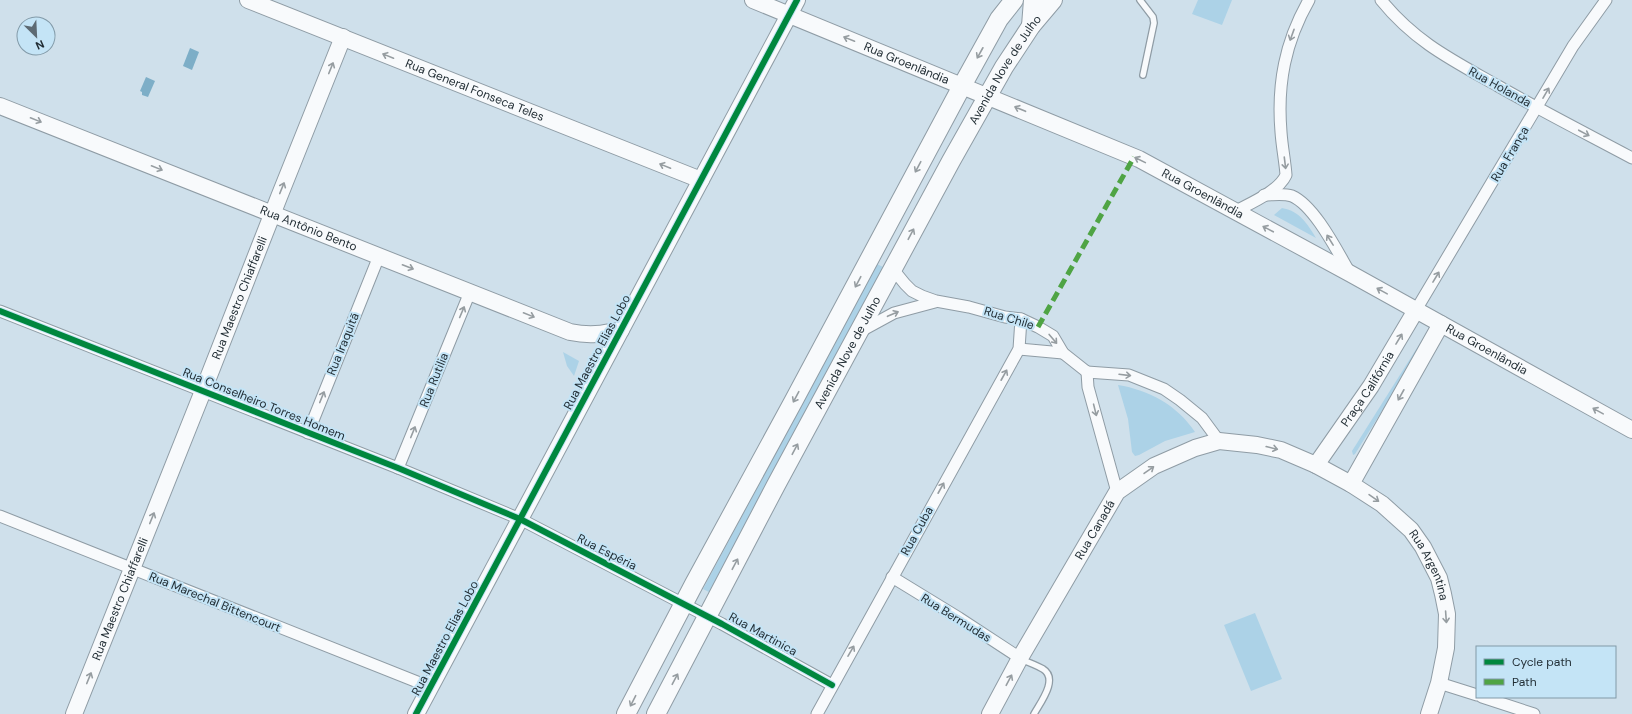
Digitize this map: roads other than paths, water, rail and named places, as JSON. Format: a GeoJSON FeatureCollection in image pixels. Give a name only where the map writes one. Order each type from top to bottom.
{"type":"FeatureCollection","features":[{"type":"Feature","properties":{"kind":"main road"},"geometry":{"type":"LineString","coordinates":[[999,0],[999,19]]}},
{"type":"Feature","properties":{"kind":"main road","name":"Avenida Nove de Julho"},"geometry":{"type":"LineString","coordinates":[[626,714],[683,604],[801,389],[962,86],[999,19],[1014,0]]}},
{"type":"Feature","properties":{"kind":"main road"},"geometry":{"type":"LineString","coordinates":[[1031,26],[1033,0]]}},
{"type":"Feature","properties":{"kind":"main road","name":"Avenida Nove de Julho"},"geometry":{"type":"LineString","coordinates":[[656,714],[892,268],[987,96],[1031,26],[1053,0]]}},
{"type":"Feature","properties":{"kind":"street","name":"Rua General Fonseca Teles"},"geometry":{"type":"LineString","coordinates":[[248,0],[701,180]]}},
{"type":"Feature","properties":{"kind":"street","name":"Rua Groenlândia"},"geometry":{"type":"LineString","coordinates":[[753,0],[1139,159],[1351,274],[1632,430]]}},
{"type":"Feature","properties":{"kind":"street","name":"Rua Maestro Elias Lobo"},"geometry":{"type":"LineString","coordinates":[[416,714],[797,0]]}},
{"type":"Feature","properties":{"kind":"street"},"geometry":{"type":"LineString","coordinates":[[1236,211],[1264,195],[1284,180],[1286,175],[1280,107],[1282,74],[1288,45],[1298,20],[1309,0]]}},
{"type":"Feature","properties":{"kind":"street","name":"Rua Holanda"},"geometry":{"type":"LineString","coordinates":[[1381,0],[1392,14],[1411,33],[1434,50],[1537,108],[1632,158]]}},
{"type":"Feature","properties":{"kind":"street","name":"Rua França"},"geometry":{"type":"LineString","coordinates":[[1416,310],[1537,108],[1572,46],[1606,0]]}},
{"type":"Feature","properties":{"kind":"street","name":"Rua Maestro Chiaffarelli"},"geometry":{"type":"LineString","coordinates":[[74,714],[343,38]]}},
{"type":"Feature","properties":{"kind":"street","name":"Rua Antônio Bento"},"geometry":{"type":"LineString","coordinates":[[0,106],[570,332],[584,335],[597,335],[621,330]]}},
{"type":"Feature","properties":{"kind":"street"},"geometry":{"type":"LineString","coordinates":[[1264,195],[1281,194],[1300,200],[1322,226],[1351,274]]}},
{"type":"Feature","properties":{"kind":"street","name":"Rua Iraquitã"},"geometry":{"type":"LineString","coordinates":[[308,433],[379,256]]}},
{"type":"Feature","properties":{"kind":"street","name":"Rua Chile"},"geometry":{"type":"LineString","coordinates":[[892,268],[912,292],[936,302],[969,306],[990,311],[1005,317],[1021,319],[1038,327],[1053,336],[1063,353],[1086,372]]}},
{"type":"Feature","properties":{"kind":"street","name":"Rua Rutilia"},"geometry":{"type":"LineString","coordinates":[[398,468],[470,292]]}},
{"type":"Feature","properties":{"kind":"street","name":"Rua Chile"},"geometry":{"type":"LineString","coordinates":[[858,332],[894,313],[936,302]]}},
{"type":"Feature","properties":{"kind":"street","name":"Praça Califórnia"},"geometry":{"type":"LineString","coordinates":[[1316,465],[1371,386],[1416,310]]}},
{"type":"Feature","properties":{"kind":"street","name":"Rua Conselheiro Torres Homem"},"geometry":{"type":"LineString","coordinates":[[0,311],[398,468],[520,519]]}},
{"type":"Feature","properties":{"kind":"street","name":"Rua Cuba"},"geometry":{"type":"LineString","coordinates":[[817,714],[1019,349],[1021,319]]}},
{"type":"Feature","properties":{"kind":"street"},"geometry":{"type":"LineString","coordinates":[[1351,484],[1441,324]]}},
{"type":"Feature","properties":{"kind":"street"},"geometry":{"type":"LineString","coordinates":[[1019,349],[1063,353]]}},
{"type":"Feature","properties":{"kind":"street"},"geometry":{"type":"LineString","coordinates":[[1117,492],[1094,404],[1088,387],[1086,372],[1130,375],[1164,389],[1202,418],[1219,441]]}},
{"type":"Feature","properties":{"kind":"street","name":"Rua Canadá"},"geometry":{"type":"LineString","coordinates":[[990,714],[1020,658],[1117,492],[1160,463],[1195,448],[1219,441],[1257,444],[1281,450],[1316,465]]}},
{"type":"Feature","properties":{"kind":"street","name":"Rua Argentina"},"geometry":{"type":"LineString","coordinates":[[1316,465],[1351,484],[1382,504],[1410,530],[1423,547],[1436,573],[1443,594],[1447,631],[1446,648],[1439,683],[1429,714]]}},
{"type":"Feature","properties":{"kind":"street","name":"Rua Marechal Bittencourt"},"geometry":{"type":"LineString","coordinates":[[0,516],[430,687]]}},
{"type":"Feature","properties":{"kind":"street","name":"Rua Espéria"},"geometry":{"type":"LineString","coordinates":[[520,519],[683,604]]}},
{"type":"Feature","properties":{"kind":"street","name":"Rua Bermudas"},"geometry":{"type":"LineString","coordinates":[[892,577],[1020,658]]}},
{"type":"Feature","properties":{"kind":"street","name":"Rua Martinica"},"geometry":{"type":"LineString","coordinates":[[683,604],[832,685]]}},
{"type":"Feature","properties":{"kind":"street"},"geometry":{"type":"LineString","coordinates":[[1439,683],[1476,695]]}},
{"type":"Feature","properties":{"kind":"street"},"geometry":{"type":"LineString","coordinates":[[1485,698],[1534,714]]}},
{"type":"Feature","properties":{"kind":"lane"},"geometry":{"type":"LineString","coordinates":[[1140,0],[1153,17],[1154,23],[1142,75]]}},
{"type":"Feature","properties":{"kind":"lane"},"geometry":{"type":"LineString","coordinates":[[1020,658],[1045,670],[1050,677],[1049,685],[1034,714]]}}]}
